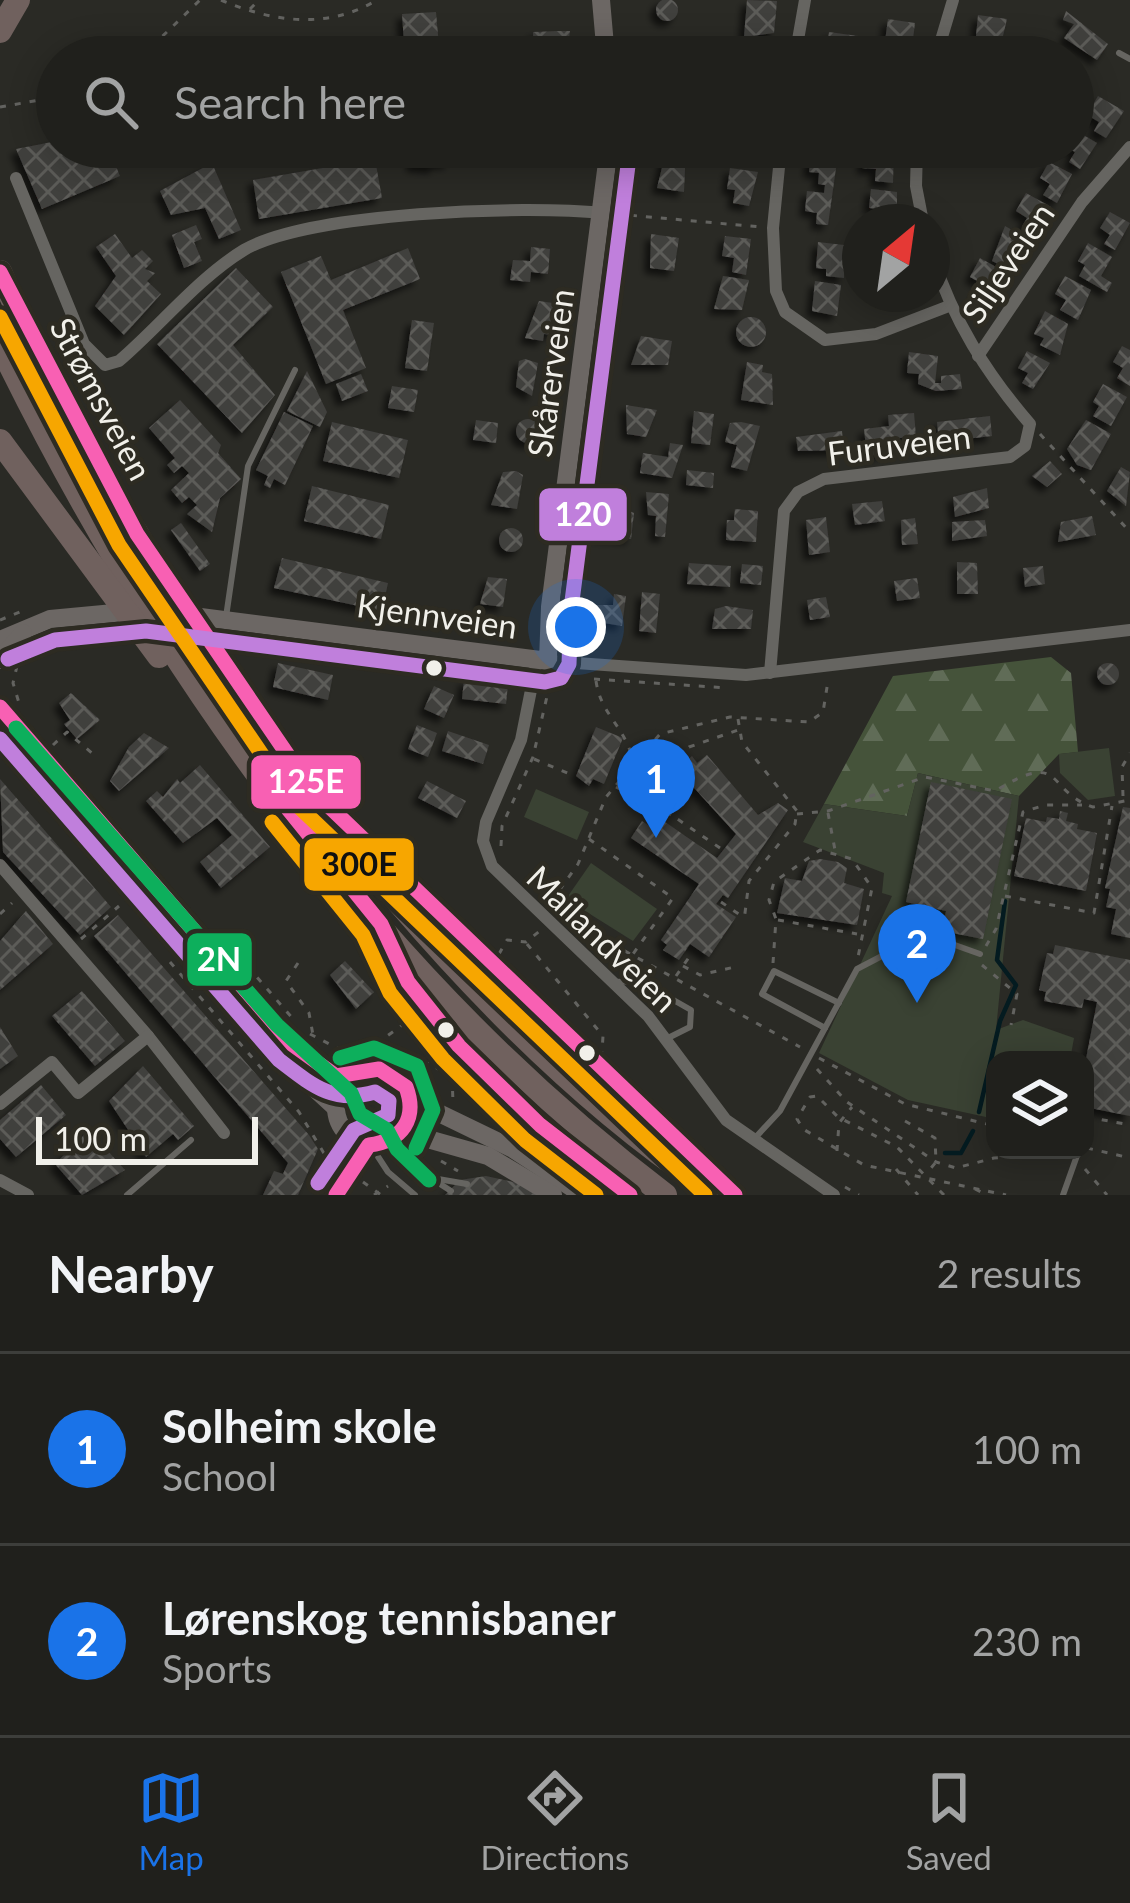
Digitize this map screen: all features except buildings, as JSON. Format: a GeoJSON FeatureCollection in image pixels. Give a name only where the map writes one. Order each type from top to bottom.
{"type":"FeatureCollection","features":[{"type":"Feature","properties":{"kind":"highway"},"geometry":{"type":"LineString","coordinates":[[0,32],[18,0]]}},
{"type":"Feature","properties":{"kind":"highway","name":"Strømsveien"},"geometry":{"type":"LineString","coordinates":[[0,272],[137,534],[311,789],[408,908],[503,1011],[597,1100],[719,1195]]}},
{"type":"Feature","properties":{"kind":"highway","name":"Strømsveien"},"geometry":{"type":"LineString","coordinates":[[0,344],[78,494],[155,622],[236,741],[336,870],[381,925],[537,1087],[665,1195]]}},
{"type":"Feature","properties":{"kind":"highway"},"geometry":{"type":"LineString","coordinates":[[0,441],[218,738],[336,870]]}},
{"type":"Feature","properties":{"kind":"main road"},"geometry":{"type":"LineString","coordinates":[[601,0],[604,36]]}},
{"type":"Feature","properties":{"kind":"main road","name":"Skårerveien"},"geometry":{"type":"LineString","coordinates":[[543,660],[607,168]]}},
{"type":"Feature","properties":{"kind":"main road","name":"Kjennveien"},"geometry":{"type":"LineString","coordinates":[[0,640],[50,620],[111,611],[222,616],[543,660]]}},
{"type":"Feature","properties":{"kind":"main road"},"geometry":{"type":"LineString","coordinates":[[8,659],[26,629]]}},
{"type":"Feature","properties":{"kind":"main road"},"geometry":{"type":"LineString","coordinates":[[0,706],[278,1029],[316,1064],[348,1078]]}},
{"type":"Feature","properties":{"kind":"main road"},"geometry":{"type":"LineString","coordinates":[[0,742],[262,1040],[335,1107],[350,1137],[338,1192]]}},
{"type":"Feature","properties":{"kind":"main road"},"geometry":{"type":"LineString","coordinates":[[335,1107],[348,1078],[362,1070],[387,1071],[401,1080],[412,1100],[495,1139],[583,1195]]}},
{"type":"Feature","properties":{"kind":"main road"},"geometry":{"type":"LineString","coordinates":[[400,1135],[412,1100]]}},
{"type":"Feature","properties":{"kind":"main road"},"geometry":{"type":"LineString","coordinates":[[338,1192],[371,1145],[400,1135],[472,1149],[554,1195]]}},
{"type":"Feature","properties":{"kind":"main road"},"geometry":{"type":"LineString","coordinates":[[350,1137],[371,1145]]}},
{"type":"Feature","properties":{"kind":"street"},"geometry":{"type":"LineString","coordinates":[[799,36],[806,0]]}},
{"type":"Feature","properties":{"kind":"street"},"geometry":{"type":"LineString","coordinates":[[942,36],[952,0]]}},
{"type":"Feature","properties":{"kind":"street","name":"Siljeveien"},"geometry":{"type":"LineString","coordinates":[[978,356],[1082,202],[1130,147]]}},
{"type":"Feature","properties":{"kind":"street"},"geometry":{"type":"LineString","coordinates":[[779,168],[772,266],[785,312],[825,340],[876,334],[933,312]]}},
{"type":"Feature","properties":{"kind":"street"},"geometry":{"type":"LineString","coordinates":[[916,168],[920,204]]}},
{"type":"Feature","properties":{"kind":"street"},"geometry":{"type":"LineString","coordinates":[[16,178],[84,344],[105,365],[119,361],[228,262],[274,237],[373,220],[550,208],[602,213]]}},
{"type":"Feature","properties":{"kind":"street"},"geometry":{"type":"LineString","coordinates":[[950,308],[978,356],[1030,424]]}},
{"type":"Feature","properties":{"kind":"street","name":"Furuveien"},"geometry":{"type":"LineString","coordinates":[[770,674],[781,523],[798,492],[824,479],[1010,457],[1025,446],[1030,424]]}},
{"type":"Feature","properties":{"kind":"street","name":"Kjennveien"},"geometry":{"type":"LineString","coordinates":[[543,660],[683,674],[770,674],[1130,630]]}},
{"type":"Feature","properties":{"kind":"street","name":"Mailandveien"},"geometry":{"type":"LineString","coordinates":[[543,660],[521,740],[486,822],[486,855],[500,878],[613,982],[665,1038],[712,1106],[752,1141],[837,1189]]}},
{"type":"Feature","properties":{"kind":"street"},"geometry":{"type":"LineString","coordinates":[[3,874],[148,1036],[224,1133]]}},
{"type":"Feature","properties":{"kind":"street"},"geometry":{"type":"LineString","coordinates":[[0,1103],[52,1062],[79,1093],[148,1036]]}},
{"type":"Feature","properties":{"kind":"street"},"geometry":{"type":"LineString","coordinates":[[0,1180],[28,1195]]}},
{"type":"Feature","properties":{"kind":"lane"},"geometry":{"type":"LineString","coordinates":[[1119,53],[1130,59]]}},
{"type":"Feature","properties":{"kind":"lane"},"geometry":{"type":"LineString","coordinates":[[222,616],[248,466],[295,370]]}},
{"type":"Feature","properties":{"kind":"lane"},"geometry":{"type":"LineString","coordinates":[[311,789],[735,1195]]}},
{"type":"Feature","properties":{"kind":"lane"},"geometry":{"type":"LineString","coordinates":[[381,925],[408,982],[459,1046],[540,1125],[629,1195]]}},
{"type":"Feature","properties":{"kind":"lane"},"geometry":{"type":"LineString","coordinates":[[67,944],[76,931]]}},
{"type":"Feature","properties":{"kind":"lane"},"geometry":{"type":"LineString","coordinates":[[752,1141],[780,1111],[857,968],[924,934],[980,954]]}},
{"type":"Feature","properties":{"kind":"lane"},"geometry":{"type":"LineString","coordinates":[[826,1028],[762,994],[774,971],[839,1004]]}},
{"type":"Feature","properties":{"kind":"lane"},"geometry":{"type":"LineString","coordinates":[[613,982],[640,981],[691,1010],[688,1031],[665,1038]]}},
{"type":"Feature","properties":{"kind":"lane"},"geometry":{"type":"LineString","coordinates":[[400,1135],[409,1164],[452,1191]]}},
{"type":"Feature","properties":{"kind":"lane"},"geometry":{"type":"LineString","coordinates":[[127,1195],[191,1140]]}},
{"type":"Feature","properties":{"kind":"lane"},"geometry":{"type":"LineString","coordinates":[[371,1145],[379,1161],[415,1195]]}},
{"type":"Feature","properties":{"kind":"lane"},"geometry":{"type":"LineString","coordinates":[[1063,1195],[1075,1159]]}},
{"type":"Feature","properties":{"kind":"lane"},"geometry":{"type":"LineString","coordinates":[[435,1178],[467,1184]]}},
{"type":"Feature","properties":{"kind":"path"},"geometry":{"type":"LineString","coordinates":[[163,36],[200,0]]}},
{"type":"Feature","properties":{"kind":"path"},"geometry":{"type":"LineString","coordinates":[[221,0],[297,20],[336,19],[377,0]]}},
{"type":"Feature","properties":{"kind":"path"},"geometry":{"type":"LineString","coordinates":[[248,10],[259,0]]}},
{"type":"Feature","properties":{"kind":"path"},"geometry":{"type":"LineString","coordinates":[[0,107],[36,101]]}},
{"type":"Feature","properties":{"kind":"path"},"geometry":{"type":"LineString","coordinates":[[602,213],[773,228]]}},
{"type":"Feature","properties":{"kind":"path"},"geometry":{"type":"LineString","coordinates":[[1030,424],[1130,532]]}},
{"type":"Feature","properties":{"kind":"path"},"geometry":{"type":"LineString","coordinates":[[8,659],[14,692],[28,715]]}},
{"type":"Feature","properties":{"kind":"path"},"geometry":{"type":"LineString","coordinates":[[596,679],[601,707],[628,736],[633,760]]}},
{"type":"Feature","properties":{"kind":"path"},"geometry":{"type":"LineString","coordinates":[[549,904],[578,864],[614,785],[660,734],[737,716],[809,722],[826,705],[828,680]]}},
{"type":"Feature","properties":{"kind":"path"},"geometry":{"type":"LineString","coordinates":[[505,858],[502,826],[532,758],[548,692]]}},
{"type":"Feature","properties":{"kind":"path"},"geometry":{"type":"LineString","coordinates":[[721,902],[744,920],[749,881],[795,824],[796,814],[742,742],[737,716]]}},
{"type":"Feature","properties":{"kind":"path"},"geometry":{"type":"LineString","coordinates":[[673,816],[666,773],[672,764],[689,747],[740,729]]}},
{"type":"Feature","properties":{"kind":"path"},"geometry":{"type":"LineString","coordinates":[[66,760],[53,744],[67,732],[93,754]]}},
{"type":"Feature","properties":{"kind":"path"},"geometry":{"type":"LineString","coordinates":[[980,954],[996,929],[1023,812],[1045,805],[1112,806],[1127,800],[1122,767],[1130,753]]}},
{"type":"Feature","properties":{"kind":"path"},"geometry":{"type":"LineString","coordinates":[[532,758],[572,775]]}},
{"type":"Feature","properties":{"kind":"path"},"geometry":{"type":"LineString","coordinates":[[796,814],[828,811],[926,777],[995,791],[1029,773],[1046,772],[1084,805]]}},
{"type":"Feature","properties":{"kind":"path"},"geometry":{"type":"LineString","coordinates":[[614,785],[720,848]]}},
{"type":"Feature","properties":{"kind":"path"},"geometry":{"type":"LineString","coordinates":[[1003,896],[1094,913],[1112,806]]}},
{"type":"Feature","properties":{"kind":"path"},"geometry":{"type":"LineString","coordinates":[[828,811],[835,852]]}},
{"type":"Feature","properties":{"kind":"path"},"geometry":{"type":"LineString","coordinates":[[588,838],[673,898],[633,954]]}},
{"type":"Feature","properties":{"kind":"path"},"geometry":{"type":"LineString","coordinates":[[774,971],[776,920],[769,900],[779,873],[813,852],[835,852],[852,859],[872,888],[870,912],[862,920],[857,968]]}},
{"type":"Feature","properties":{"kind":"path"},"geometry":{"type":"LineString","coordinates":[[67,944],[121,905],[110,892]]}},
{"type":"Feature","properties":{"kind":"path"},"geometry":{"type":"LineString","coordinates":[[0,914],[23,893]]}},
{"type":"Feature","properties":{"kind":"path"},"geometry":{"type":"LineString","coordinates":[[539,895],[558,912]]}},
{"type":"Feature","properties":{"kind":"path"},"geometry":{"type":"LineString","coordinates":[[206,919],[313,1037],[337,1048],[404,1049],[431,1069],[452,1074]]}},
{"type":"Feature","properties":{"kind":"path"},"geometry":{"type":"LineString","coordinates":[[597,949],[565,919],[905,1104],[986,1124]]}},
{"type":"Feature","properties":{"kind":"path"},"geometry":{"type":"LineString","coordinates":[[776,920],[860,934]]}},
{"type":"Feature","properties":{"kind":"path"},"geometry":{"type":"LineString","coordinates":[[526,942],[544,928]]}},
{"type":"Feature","properties":{"kind":"path"},"geometry":{"type":"LineString","coordinates":[[502,946],[511,938],[526,942],[603,1036],[602,1052]]}},
{"type":"Feature","properties":{"kind":"path"},"geometry":{"type":"LineString","coordinates":[[675,978],[692,953]]}},
{"type":"Feature","properties":{"kind":"path"},"geometry":{"type":"LineString","coordinates":[[164,956],[299,1112],[322,1143],[330,1167]]}},
{"type":"Feature","properties":{"kind":"path"},"geometry":{"type":"LineString","coordinates":[[298,963],[286,982],[309,1012],[313,1037]]}},
{"type":"Feature","properties":{"kind":"path"},"geometry":{"type":"LineString","coordinates":[[683,966],[700,976],[739,966]]}},
{"type":"Feature","properties":{"kind":"path"},"geometry":{"type":"LineString","coordinates":[[983,969],[1017,994],[1011,1025]]}},
{"type":"Feature","properties":{"kind":"path"},"geometry":{"type":"LineString","coordinates":[[376,1046],[422,1015]]}},
{"type":"Feature","properties":{"kind":"path"},"geometry":{"type":"LineString","coordinates":[[812,1054],[823,1081],[936,1162],[956,1168],[990,1159]]}},
{"type":"Feature","properties":{"kind":"path"},"geometry":{"type":"LineString","coordinates":[[454,1088],[452,1074],[457,1066]]}},
{"type":"Feature","properties":{"kind":"path"},"geometry":{"type":"LineString","coordinates":[[944,1195],[926,1174],[880,1134],[842,1119],[817,1096],[810,1097],[797,1120],[836,1152],[864,1166],[926,1174],[1006,1195]]}},
{"type":"Feature","properties":{"kind":"path"},"geometry":{"type":"LineString","coordinates":[[836,1152],[842,1119],[853,1106]]}},
{"type":"Feature","properties":{"kind":"path"},"geometry":{"type":"LineString","coordinates":[[1094,1118],[1130,1125]]}},
{"type":"Feature","properties":{"kind":"path"},"geometry":{"type":"LineString","coordinates":[[904,1121],[935,1138],[936,1162],[926,1174]]}},
{"type":"Feature","properties":{"kind":"path"},"geometry":{"type":"LineString","coordinates":[[1094,1152],[1130,1158]]}},
{"type":"Feature","properties":{"kind":"path"},"geometry":{"type":"LineString","coordinates":[[437,1154],[443,1166],[459,1171]]}},
{"type":"Feature","properties":{"kind":"path"},"geometry":{"type":"LineString","coordinates":[[1082,1165],[1107,1195]]}},
{"type":"Feature","properties":{"kind":"path"},"geometry":{"type":"LineString","coordinates":[[896,1169],[918,1195]]}},
{"type":"Feature","properties":{"kind":"path"},"geometry":{"type":"LineString","coordinates":[[357,1178],[382,1195]]}},
{"type":"Feature","properties":{"kind":"path"},"geometry":{"type":"LineString","coordinates":[[973,1188],[987,1195]]}},
{"type":"Feature","properties":{"kind":"path"},"geometry":{"type":"LineString","coordinates":[[837,1189],[859,1195]]}},
{"type":"Feature","properties":{"kind":"green space"},"geometry":{"type":"Polygon","coordinates":[[[1051,657],[1071,673],[1078,752],[1059,754],[1019,796],[918,773],[907,816],[824,804],[893,676],[1051,657]]]}},
{"type":"Feature","properties":{"kind":"green space"},"geometry":{"type":"Polygon","coordinates":[[[1109,748],[1115,796],[1088,800],[1060,773],[1059,754],[1109,748]]]}},
{"type":"Feature","properties":{"kind":"green space"},"geometry":{"type":"Polygon","coordinates":[[[918,773],[1019,796],[996,1030],[1023,1020],[1074,1038],[1072,1051],[986,1051],[986,1117],[908,1100],[819,1053],[892,896],[882,893],[884,873],[803,842],[824,804],[907,816],[918,773]]]}},
{"type":"Feature","properties":{"kind":"green space"},"geometry":{"type":"Polygon","coordinates":[[[536,789],[589,812],[577,840],[524,817],[536,789]]]}},
{"type":"Feature","properties":{"kind":"green space"},"geometry":{"type":"Polygon","coordinates":[[[591,863],[657,909],[633,941],[566,899],[591,863]]]}},
{"type":"Feature","properties":{"kind":"waterway"},"geometry":{"type":"LineString","coordinates":[[979,1112],[1000,1021],[1016,985],[997,960],[1005,901]]}},
{"type":"Feature","properties":{"kind":"waterway"},"geometry":{"type":"LineString","coordinates":[[945,1153],[961,1153],[973,1131]]}},
{"type":"Feature","properties":{"kind":"transit line","name":"120"},"geometry":{"type":"LineString","coordinates":[[8,659],[55,640],[146,631],[545,682],[561,678],[569,664],[571,609],[628,168]]}},
{"type":"Feature","properties":{"kind":"transit line","name":"125E"},"geometry":{"type":"LineString","coordinates":[[0,272],[137,534],[311,789],[735,1195]]}},
{"type":"Feature","properties":{"kind":"transit line","name":"300E"},"geometry":{"type":"LineString","coordinates":[[0,317],[119,545],[295,803],[705,1195]]}},
{"type":"Feature","properties":{"kind":"transit line","name":"125E"},"geometry":{"type":"LineString","coordinates":[[0,707],[293,1045],[336,1076],[379,1069],[406,1087],[410,1109],[404,1126],[390,1139],[369,1145],[336,1195]]}},
{"type":"Feature","properties":{"kind":"transit line","name":"2N"},"geometry":{"type":"LineString","coordinates":[[16,728],[277,1025],[351,1093],[360,1114],[387,1130],[397,1149],[429,1180]]}},
{"type":"Feature","properties":{"kind":"transit line","name":"120"},"geometry":{"type":"LineString","coordinates":[[0,739],[279,1060],[324,1090],[347,1096],[375,1092],[389,1101],[388,1115],[354,1130],[318,1183]]}},
{"type":"Feature","properties":{"kind":"transit line","name":"125E"},"geometry":{"type":"LineString","coordinates":[[288,809],[381,924],[408,982],[459,1046],[540,1125],[630,1195]]}},
{"type":"Feature","properties":{"kind":"transit line","name":"300E"},"geometry":{"type":"LineString","coordinates":[[272,822],[363,935],[390,993],[443,1059],[525,1140],[596,1195]]}},
{"type":"Feature","properties":{"kind":"transit line","name":"2N"},"geometry":{"type":"LineString","coordinates":[[340,1058],[374,1048],[417,1066],[433,1110],[416,1148]]}},
{"type":"Feature","properties":{"kind":"place","name":"Solheim skole"},"geometry":{"type":"Point","coordinates":[656,838]}},
{"type":"Feature","properties":{"kind":"place","name":"Lørenskog tennisbaner"},"geometry":{"type":"Point","coordinates":[917,1003]}}]}
